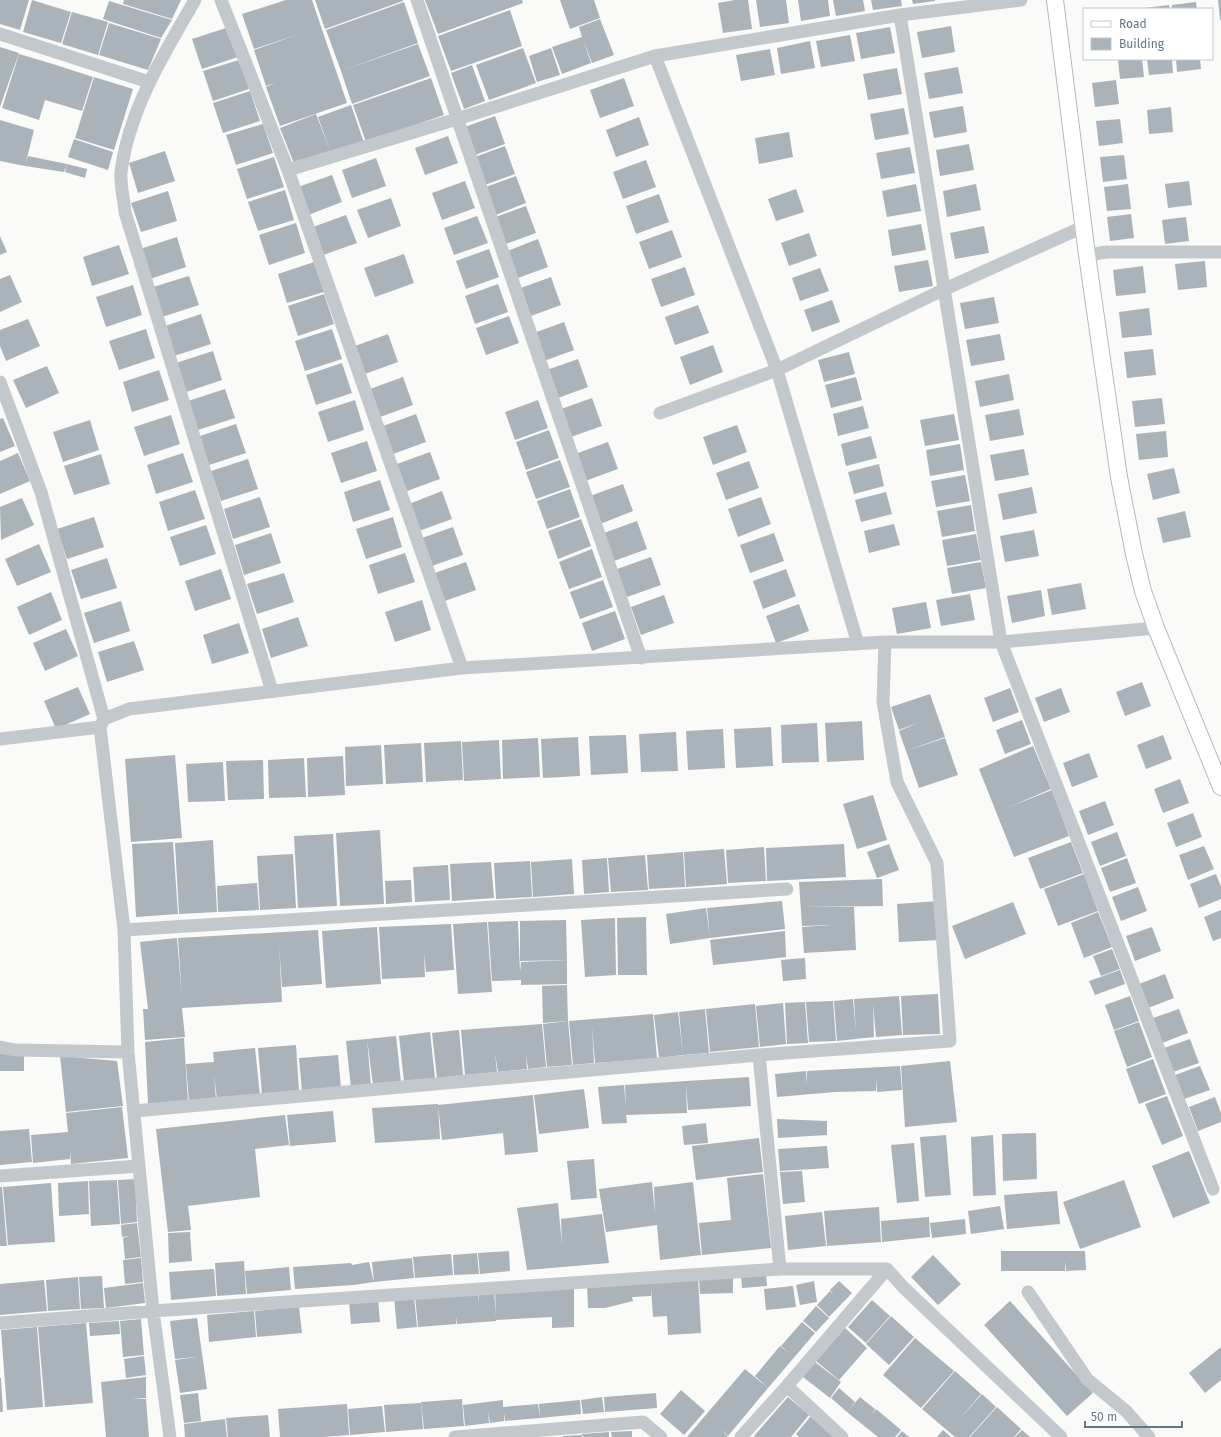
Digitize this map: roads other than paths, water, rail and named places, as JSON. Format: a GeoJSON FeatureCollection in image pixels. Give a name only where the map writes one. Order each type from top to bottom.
{"type":"FeatureCollection","features":[{"type":"Feature","properties":{"kind":"main road"},"geometry":{"type":"LineString","coordinates":[[1055,0],[1083,228],[1119,477],[1134,554],[1143,591],[1156,628],[1221,787]]}},
{"type":"Feature","properties":{"kind":"street"},"geometry":{"type":"LineString","coordinates":[[195,0],[149,82],[130,130],[121,174],[125,212],[272,691]]}},
{"type":"Feature","properties":{"kind":"street"},"geometry":{"type":"LineString","coordinates":[[221,0],[288,170],[462,668]]}},
{"type":"Feature","properties":{"kind":"street"},"geometry":{"type":"LineString","coordinates":[[417,0],[641,658]]}},
{"type":"Feature","properties":{"kind":"street"},"geometry":{"type":"LineString","coordinates":[[288,170],[457,119],[655,56],[900,15],[1021,0]]}},
{"type":"Feature","properties":{"kind":"street"},"geometry":{"type":"LineString","coordinates":[[900,15],[1001,642],[1213,1189]]}},
{"type":"Feature","properties":{"kind":"street"},"geometry":{"type":"LineString","coordinates":[[0,34],[149,82]]}},
{"type":"Feature","properties":{"kind":"street"},"geometry":{"type":"LineString","coordinates":[[655,56],[777,370],[858,644]]}},
{"type":"Feature","properties":{"kind":"street"},"geometry":{"type":"LineString","coordinates":[[660,413],[777,370],[945,289],[1083,228]]}},
{"type":"Feature","properties":{"kind":"street"},"geometry":{"type":"LineString","coordinates":[[1087,255],[1106,252],[1221,252]]}},
{"type":"Feature","properties":{"kind":"street"},"geometry":{"type":"LineString","coordinates":[[0,382],[4,403],[41,492],[102,723],[124,930],[128,1052],[153,1311],[170,1437]]}},
{"type":"Feature","properties":{"kind":"street"},"geometry":{"type":"LineString","coordinates":[[0,739],[102,723],[129,709],[462,668],[885,642],[1001,642],[1156,628]]}},
{"type":"Feature","properties":{"kind":"street"},"geometry":{"type":"LineString","coordinates":[[134,1111],[758,1055],[950,1041],[937,863],[897,782],[883,702],[885,642]]}},
{"type":"Feature","properties":{"kind":"street"},"geometry":{"type":"LineString","coordinates":[[124,930],[787,889]]}},
{"type":"Feature","properties":{"kind":"street"},"geometry":{"type":"LineString","coordinates":[[0,1047],[15,1050],[128,1052]]}},
{"type":"Feature","properties":{"kind":"street"},"geometry":{"type":"LineString","coordinates":[[758,1055],[780,1269]]}},
{"type":"Feature","properties":{"kind":"street"},"geometry":{"type":"LineString","coordinates":[[0,1176],[139,1166]]}},
{"type":"Feature","properties":{"kind":"street"},"geometry":{"type":"LineString","coordinates":[[0,1323],[153,1311],[780,1269],[887,1269],[903,1287],[1061,1437]]}},
{"type":"Feature","properties":{"kind":"street"},"geometry":{"type":"LineString","coordinates":[[741,1437],[787,1386],[887,1269]]}},
{"type":"Feature","properties":{"kind":"street"},"geometry":{"type":"LineString","coordinates":[[1028,1292],[1087,1379],[1126,1411],[1149,1437]]}},
{"type":"Feature","properties":{"kind":"street"},"geometry":{"type":"LineString","coordinates":[[787,1386],[842,1437]]}},
{"type":"Feature","properties":{"kind":"street"},"geometry":{"type":"LineString","coordinates":[[455,1437],[643,1422],[661,1437]]}}]}
